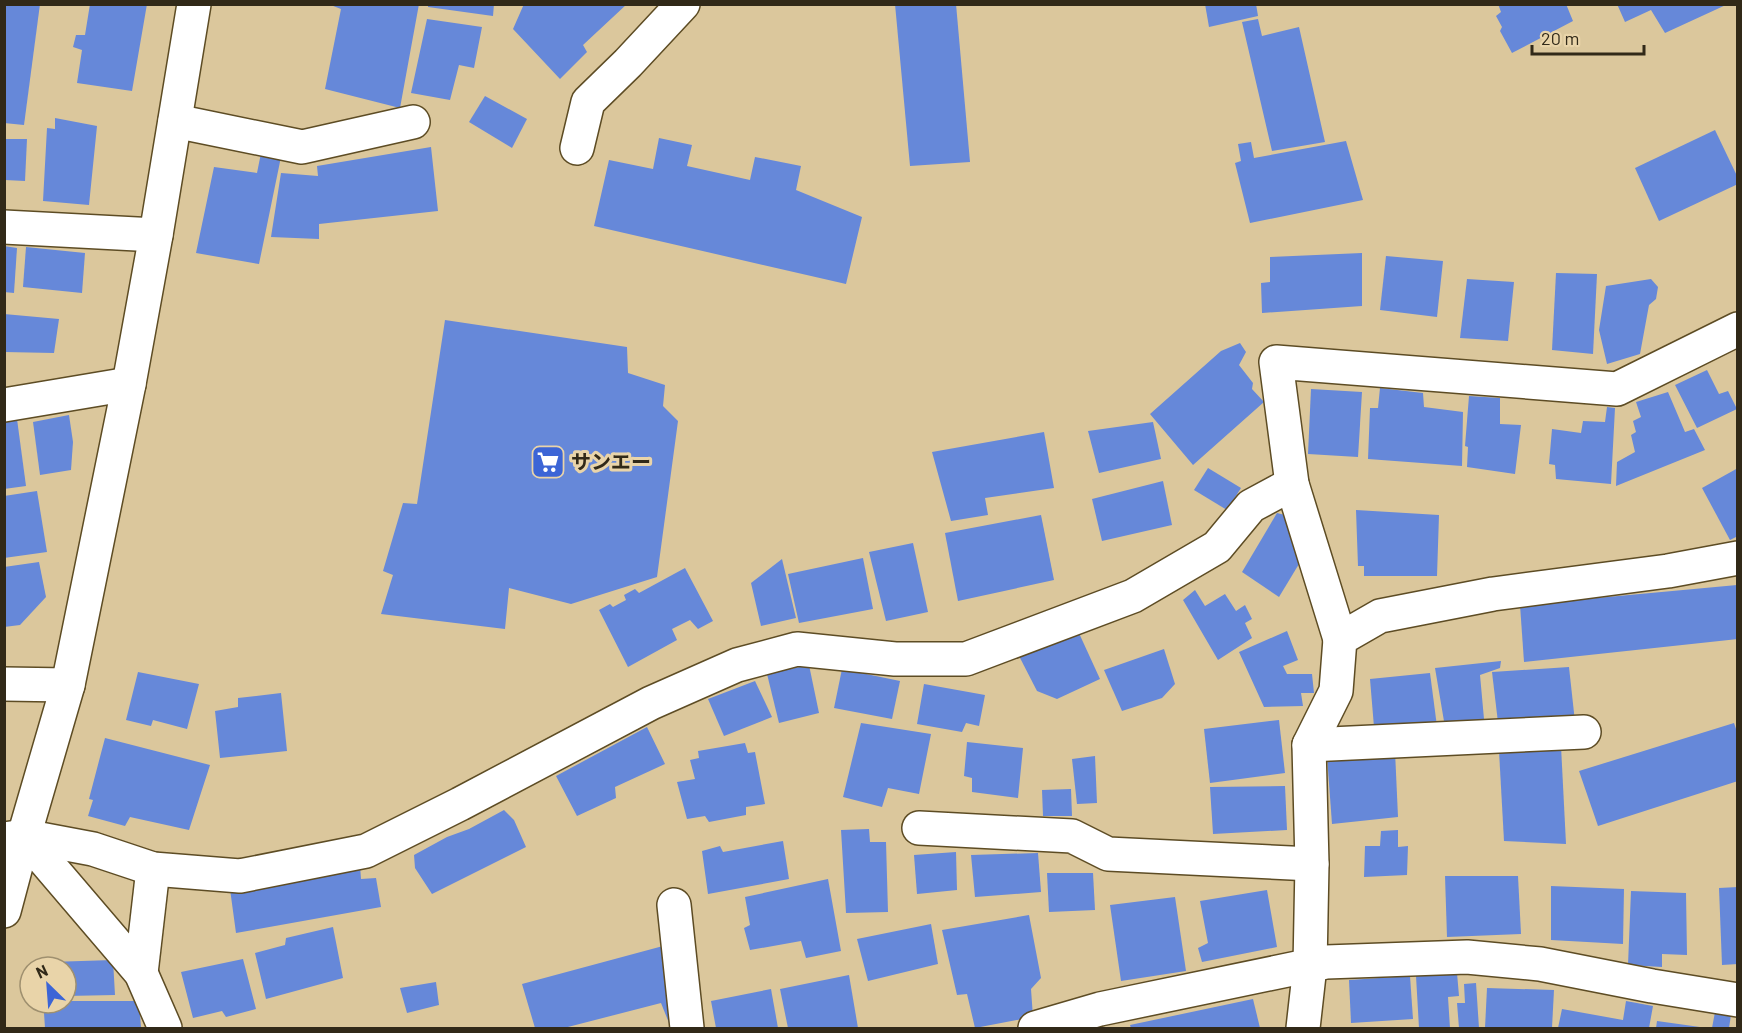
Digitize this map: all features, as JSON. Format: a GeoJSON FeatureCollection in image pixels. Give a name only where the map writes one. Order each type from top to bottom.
{"type":"FeatureCollection","features":[{"type":"Feature","properties":{"kind":"street"},"geometry":{"type":"LineString","coordinates":[[4,911],[14,838],[68,685],[129,384],[194,4]]}},
{"type":"Feature","properties":{"kind":"street"},"geometry":{"type":"LineString","coordinates":[[578,148],[588,102],[683,4]]}},
{"type":"Feature","properties":{"kind":"street"},"geometry":{"type":"LineString","coordinates":[[175,121],[302,147],[413,122]]}},
{"type":"Feature","properties":{"kind":"street"},"geometry":{"type":"LineString","coordinates":[[4,227],[156,235]]}},
{"type":"Feature","properties":{"kind":"street"},"geometry":{"type":"LineString","coordinates":[[1303,1029],[1310,966],[1312,864],[1309,745],[1336,691],[1340,639],[1292,484],[1276,362],[1617,389],[1737,329]]}},
{"type":"Feature","properties":{"kind":"street"},"geometry":{"type":"LineString","coordinates":[[4,405],[129,384]]}},
{"type":"Feature","properties":{"kind":"street"},"geometry":{"type":"LineString","coordinates":[[14,838],[93,849],[153,868],[240,876],[366,851],[651,703],[737,665],[797,650],[895,658],[966,658],[1133,596],[1217,547],[1251,506],[1292,484]]}},
{"type":"Feature","properties":{"kind":"street"},"geometry":{"type":"LineString","coordinates":[[1340,639],[1380,616],[1493,594],[1668,571],[1737,558]]}},
{"type":"Feature","properties":{"kind":"street"},"geometry":{"type":"LineString","coordinates":[[4,684],[68,685]]}},
{"type":"Feature","properties":{"kind":"street"},"geometry":{"type":"LineString","coordinates":[[1309,745],[1584,732]]}},
{"type":"Feature","properties":{"kind":"street"},"geometry":{"type":"LineString","coordinates":[[919,828],[1072,836],[1108,854],[1312,864]]}},
{"type":"Feature","properties":{"kind":"street"},"geometry":{"type":"LineString","coordinates":[[14,838],[141,974],[165,1029]]}},
{"type":"Feature","properties":{"kind":"street"},"geometry":{"type":"LineString","coordinates":[[141,974],[153,868]]}},
{"type":"Feature","properties":{"kind":"street"},"geometry":{"type":"LineString","coordinates":[[674,905],[687,1029]]}},
{"type":"Feature","properties":{"kind":"street"},"geometry":{"type":"LineString","coordinates":[[1035,1029],[1100,1009],[1326,962],[1467,957],[1540,964],[1737,1000]]}},
{"type":"Feature","properties":{"kind":"building"},"geometry":{"type":"Polygon","coordinates":[[[4,4],[40,4],[24,125],[4,123],[4,4]]]}},
{"type":"Feature","properties":{"kind":"building"},"geometry":{"type":"Polygon","coordinates":[[[90,4],[147,4],[132,91],[77,83],[82,50],[73,47],[76,35],[85,35],[90,4]]]}},
{"type":"Feature","properties":{"kind":"building"},"geometry":{"type":"Polygon","coordinates":[[[328,4],[419,4],[400,108],[325,89],[341,9],[328,4]]]}},
{"type":"Feature","properties":{"kind":"building"},"geometry":{"type":"Polygon","coordinates":[[[428,4],[494,4],[493,16],[428,7],[428,4]]]}},
{"type":"Feature","properties":{"kind":"building"},"geometry":{"type":"Polygon","coordinates":[[[524,4],[627,4],[583,45],[587,52],[560,79],[513,29],[524,4]]]}},
{"type":"Feature","properties":{"kind":"building"},"geometry":{"type":"Polygon","coordinates":[[[895,4],[956,4],[970,162],[910,166],[895,4]]]}},
{"type":"Feature","properties":{"kind":"building"},"geometry":{"type":"Polygon","coordinates":[[[1205,4],[1256,4],[1258,16],[1209,27],[1205,4]]]}},
{"type":"Feature","properties":{"kind":"building"},"geometry":{"type":"Polygon","coordinates":[[[1498,4],[1566,4],[1573,21],[1512,53],[1500,31],[1502,27],[1496,16],[1501,12],[1498,4]]]}},
{"type":"Feature","properties":{"kind":"building"},"geometry":{"type":"Polygon","coordinates":[[[1617,4],[1728,4],[1665,33],[1651,10],[1625,22],[1617,4]]]}},
{"type":"Feature","properties":{"kind":"building"},"geometry":{"type":"Polygon","coordinates":[[[427,19],[482,27],[474,68],[459,65],[450,100],[411,93],[427,19]]]}},
{"type":"Feature","properties":{"kind":"building"},"geometry":{"type":"Polygon","coordinates":[[[1258,19],[1262,36],[1299,27],[1325,142],[1272,151],[1242,22],[1258,19]]]}},
{"type":"Feature","properties":{"kind":"building"},"geometry":{"type":"Polygon","coordinates":[[[485,96],[527,119],[512,148],[469,122],[485,96]]]}},
{"type":"Feature","properties":{"kind":"building"},"geometry":{"type":"Polygon","coordinates":[[[55,118],[97,126],[89,205],[43,201],[47,128],[55,129],[55,118]]]}},
{"type":"Feature","properties":{"kind":"building"},"geometry":{"type":"Polygon","coordinates":[[[1715,130],[1738,178],[1738,184],[1659,221],[1635,168],[1715,130]]]}},
{"type":"Feature","properties":{"kind":"building"},"geometry":{"type":"Polygon","coordinates":[[[659,138],[692,145],[687,166],[750,180],[755,157],[801,166],[796,190],[862,217],[846,284],[594,226],[609,160],[653,169],[659,138]]]}},
{"type":"Feature","properties":{"kind":"building"},"geometry":{"type":"Polygon","coordinates":[[[5,139],[27,139],[25,181],[5,180],[5,139]]]}},
{"type":"Feature","properties":{"kind":"building"},"geometry":{"type":"Polygon","coordinates":[[[1346,141],[1363,200],[1250,223],[1235,163],[1241,161],[1238,144],[1251,142],[1254,158],[1346,141]]]}},
{"type":"Feature","properties":{"kind":"building"},"geometry":{"type":"Polygon","coordinates":[[[431,147],[438,211],[319,224],[319,239],[271,237],[281,173],[318,176],[317,166],[431,147]]]}},
{"type":"Feature","properties":{"kind":"building"},"geometry":{"type":"Polygon","coordinates":[[[262,148],[282,152],[259,264],[196,253],[214,167],[257,173],[262,148]]]}},
{"type":"Feature","properties":{"kind":"building"},"geometry":{"type":"Polygon","coordinates":[[[4,246],[17,248],[14,293],[4,292],[4,246]]]}},
{"type":"Feature","properties":{"kind":"building"},"geometry":{"type":"Polygon","coordinates":[[[26,247],[85,253],[82,293],[23,287],[26,247]]]}},
{"type":"Feature","properties":{"kind":"building"},"geometry":{"type":"Polygon","coordinates":[[[1362,253],[1362,306],[1262,313],[1261,283],[1270,282],[1270,257],[1362,253]]]}},
{"type":"Feature","properties":{"kind":"building"},"geometry":{"type":"Polygon","coordinates":[[[1386,256],[1443,261],[1437,317],[1380,310],[1386,256]]]}},
{"type":"Feature","properties":{"kind":"building"},"geometry":{"type":"Polygon","coordinates":[[[1556,273],[1597,274],[1593,354],[1552,350],[1556,273]]]}},
{"type":"Feature","properties":{"kind":"building"},"geometry":{"type":"Polygon","coordinates":[[[1467,279],[1514,282],[1508,341],[1460,338],[1467,279]]]}},
{"type":"Feature","properties":{"kind":"building"},"geometry":{"type":"Polygon","coordinates":[[[1651,279],[1658,287],[1656,299],[1649,305],[1640,354],[1607,364],[1599,330],[1606,286],[1651,279]]]}},
{"type":"Feature","properties":{"kind":"building"},"geometry":{"type":"Polygon","coordinates":[[[4,314],[59,319],[54,353],[4,352],[4,314]]]}},
{"type":"Feature","properties":{"kind":"building","name":"サンエー"},"geometry":{"type":"Polygon","coordinates":[[[445,320],[627,347],[628,373],[665,385],[663,406],[678,421],[657,577],[571,604],[509,588],[505,629],[381,614],[393,575],[383,571],[403,503],[417,504],[445,320]]]}},
{"type":"Feature","properties":{"kind":"building"},"geometry":{"type":"Polygon","coordinates":[[[1240,343],[1246,352],[1239,365],[1253,383],[1252,389],[1264,402],[1193,465],[1150,414],[1221,351],[1240,343]]]}},
{"type":"Feature","properties":{"kind":"building"},"geometry":{"type":"Polygon","coordinates":[[[1707,370],[1719,394],[1728,391],[1737,409],[1697,428],[1675,385],[1707,370]]]}},
{"type":"Feature","properties":{"kind":"building"},"geometry":{"type":"Polygon","coordinates":[[[1380,388],[1423,393],[1424,407],[1463,412],[1462,466],[1368,459],[1370,408],[1378,408],[1380,388]]]}},
{"type":"Feature","properties":{"kind":"building"},"geometry":{"type":"Polygon","coordinates":[[[1311,389],[1362,392],[1358,457],[1308,454],[1311,389]]]}},
{"type":"Feature","properties":{"kind":"building"},"geometry":{"type":"Polygon","coordinates":[[[1668,392],[1685,432],[1694,429],[1705,450],[1616,486],[1617,462],[1635,452],[1631,435],[1636,432],[1633,421],[1641,417],[1636,402],[1668,392]]]}},
{"type":"Feature","properties":{"kind":"building"},"geometry":{"type":"Polygon","coordinates":[[[1469,396],[1500,398],[1500,424],[1521,425],[1515,474],[1467,467],[1468,447],[1465,446],[1469,396]]]}},
{"type":"Feature","properties":{"kind":"building"},"geometry":{"type":"Polygon","coordinates":[[[1607,407],[1615,408],[1611,484],[1556,479],[1555,465],[1549,464],[1552,429],[1581,433],[1583,421],[1605,422],[1607,407]]]}},
{"type":"Feature","properties":{"kind":"building"},"geometry":{"type":"Polygon","coordinates":[[[69,415],[73,442],[71,470],[40,475],[33,422],[69,415]]]}},
{"type":"Feature","properties":{"kind":"building"},"geometry":{"type":"Polygon","coordinates":[[[17,419],[26,486],[4,489],[4,420],[17,419]]]}},
{"type":"Feature","properties":{"kind":"building"},"geometry":{"type":"Polygon","coordinates":[[[1153,422],[1161,459],[1099,473],[1088,431],[1153,422]]]}},
{"type":"Feature","properties":{"kind":"building"},"geometry":{"type":"Polygon","coordinates":[[[1044,432],[1054,488],[985,498],[988,515],[951,521],[932,452],[1044,432]]]}},
{"type":"Feature","properties":{"kind":"building"},"geometry":{"type":"Polygon","coordinates":[[[1208,468],[1241,488],[1227,510],[1194,490],[1208,468]]]}},
{"type":"Feature","properties":{"kind":"building"},"geometry":{"type":"Polygon","coordinates":[[[1738,468],[1738,536],[1730,540],[1702,488],[1738,468]]]}},
{"type":"Feature","properties":{"kind":"building"},"geometry":{"type":"Polygon","coordinates":[[[1163,481],[1172,525],[1102,541],[1092,499],[1163,481]]]}},
{"type":"Feature","properties":{"kind":"building"},"geometry":{"type":"Polygon","coordinates":[[[37,491],[47,552],[4,558],[4,496],[37,491]]]}},
{"type":"Feature","properties":{"kind":"building"},"geometry":{"type":"Polygon","coordinates":[[[1356,510],[1439,515],[1437,576],[1364,576],[1364,566],[1358,566],[1356,510]]]}},
{"type":"Feature","properties":{"kind":"building"},"geometry":{"type":"Polygon","coordinates":[[[1277,513],[1293,517],[1302,559],[1279,597],[1242,572],[1277,513]]]}},
{"type":"Feature","properties":{"kind":"building"},"geometry":{"type":"Polygon","coordinates":[[[1041,515],[1054,580],[958,601],[945,533],[1041,515]]]}},
{"type":"Feature","properties":{"kind":"building"},"geometry":{"type":"Polygon","coordinates":[[[913,543],[928,612],[886,621],[869,552],[913,543]]]}},
{"type":"Feature","properties":{"kind":"building"},"geometry":{"type":"Polygon","coordinates":[[[863,558],[873,609],[799,623],[788,574],[863,558]]]}},
{"type":"Feature","properties":{"kind":"building"},"geometry":{"type":"Polygon","coordinates":[[[782,559],[796,618],[761,626],[751,583],[782,559]]]}},
{"type":"Feature","properties":{"kind":"building"},"geometry":{"type":"Polygon","coordinates":[[[39,562],[46,597],[20,625],[4,627],[4,567],[39,562]]]}},
{"type":"Feature","properties":{"kind":"building"},"geometry":{"type":"Polygon","coordinates":[[[685,568],[713,621],[698,629],[690,620],[672,629],[677,640],[628,667],[599,610],[610,604],[613,607],[626,600],[624,595],[635,589],[639,593],[685,568]]]}},
{"type":"Feature","properties":{"kind":"building"},"geometry":{"type":"Polygon","coordinates":[[[1737,585],[1738,639],[1524,662],[1520,605],[1737,585]]]}},
{"type":"Feature","properties":{"kind":"building"},"geometry":{"type":"Polygon","coordinates":[[[1195,590],[1205,606],[1225,594],[1236,611],[1245,605],[1252,619],[1245,623],[1252,638],[1218,660],[1183,600],[1195,590]]]}},
{"type":"Feature","properties":{"kind":"building"},"geometry":{"type":"Polygon","coordinates":[[[1078,631],[1100,679],[1057,699],[1037,691],[1018,654],[1078,631]]]}},
{"type":"Feature","properties":{"kind":"building"},"geometry":{"type":"Polygon","coordinates":[[[1287,631],[1298,660],[1283,666],[1287,674],[1312,674],[1314,693],[1301,693],[1303,706],[1264,707],[1239,652],[1287,631]]]}},
{"type":"Feature","properties":{"kind":"building"},"geometry":{"type":"Polygon","coordinates":[[[1164,649],[1175,684],[1162,698],[1122,711],[1104,670],[1164,649]]]}},
{"type":"Feature","properties":{"kind":"building"},"geometry":{"type":"Polygon","coordinates":[[[1501,661],[1500,668],[1480,675],[1485,730],[1446,733],[1435,668],[1501,661]]]}},
{"type":"Feature","properties":{"kind":"building"},"geometry":{"type":"Polygon","coordinates":[[[809,665],[819,713],[779,723],[767,674],[809,665]]]}},
{"type":"Feature","properties":{"kind":"building"},"geometry":{"type":"Polygon","coordinates":[[[1569,667],[1575,722],[1499,731],[1492,672],[1569,667]]]}},
{"type":"Feature","properties":{"kind":"building"},"geometry":{"type":"Polygon","coordinates":[[[842,669],[900,681],[892,719],[834,708],[842,669]]]}},
{"type":"Feature","properties":{"kind":"building"},"geometry":{"type":"Polygon","coordinates":[[[138,672],[199,684],[187,729],[153,720],[151,726],[126,720],[138,672]]]}},
{"type":"Feature","properties":{"kind":"building"},"geometry":{"type":"Polygon","coordinates":[[[1430,673],[1438,734],[1375,739],[1370,679],[1430,673]]]}},
{"type":"Feature","properties":{"kind":"building"},"geometry":{"type":"Polygon","coordinates":[[[755,681],[772,717],[724,736],[708,699],[755,681]]]}},
{"type":"Feature","properties":{"kind":"building"},"geometry":{"type":"Polygon","coordinates":[[[924,684],[985,695],[979,726],[966,723],[962,732],[917,724],[924,684]]]}},
{"type":"Feature","properties":{"kind":"building"},"geometry":{"type":"Polygon","coordinates":[[[281,693],[287,751],[220,758],[215,711],[238,707],[238,698],[281,693]]]}},
{"type":"Feature","properties":{"kind":"building"},"geometry":{"type":"Polygon","coordinates":[[[1279,720],[1285,773],[1210,783],[1204,729],[1279,720]]]}},
{"type":"Feature","properties":{"kind":"building"},"geometry":{"type":"Polygon","coordinates":[[[861,723],[931,734],[919,794],[888,788],[882,807],[843,797],[861,723]]]}},
{"type":"Feature","properties":{"kind":"building"},"geometry":{"type":"Polygon","coordinates":[[[1734,723],[1738,735],[1738,781],[1598,826],[1579,771],[1734,723]]]}},
{"type":"Feature","properties":{"kind":"building"},"geometry":{"type":"Polygon","coordinates":[[[647,727],[665,764],[615,787],[616,798],[577,816],[556,776],[647,727]]]}},
{"type":"Feature","properties":{"kind":"building"},"geometry":{"type":"Polygon","coordinates":[[[105,738],[210,765],[189,830],[130,817],[125,826],[88,816],[93,800],[89,799],[105,738]]]}},
{"type":"Feature","properties":{"kind":"building"},"geometry":{"type":"Polygon","coordinates":[[[967,742],[1023,748],[1018,798],[972,792],[972,778],[964,776],[967,742]]]}},
{"type":"Feature","properties":{"kind":"building"},"geometry":{"type":"Polygon","coordinates":[[[745,743],[748,753],[755,752],[765,804],[746,807],[746,815],[709,822],[705,816],[687,819],[677,782],[695,779],[690,760],[699,758],[698,751],[745,743]]]}},
{"type":"Feature","properties":{"kind":"building"},"geometry":{"type":"Polygon","coordinates":[[[1561,746],[1566,844],[1504,841],[1499,751],[1561,746]]]}},
{"type":"Feature","properties":{"kind":"building"},"geometry":{"type":"Polygon","coordinates":[[[1395,751],[1398,817],[1332,824],[1327,756],[1395,751]]]}},
{"type":"Feature","properties":{"kind":"building"},"geometry":{"type":"Polygon","coordinates":[[[1095,756],[1097,803],[1077,804],[1072,759],[1095,756]]]}},
{"type":"Feature","properties":{"kind":"building"},"geometry":{"type":"Polygon","coordinates":[[[1285,786],[1287,830],[1213,834],[1210,787],[1285,786]]]}},
{"type":"Feature","properties":{"kind":"building"},"geometry":{"type":"Polygon","coordinates":[[[1071,789],[1072,816],[1043,816],[1042,790],[1071,789]]]}},
{"type":"Feature","properties":{"kind":"building"},"geometry":{"type":"Polygon","coordinates":[[[504,810],[514,820],[526,847],[432,894],[415,868],[414,855],[504,810]]]}},
{"type":"Feature","properties":{"kind":"building"},"geometry":{"type":"Polygon","coordinates":[[[869,829],[870,842],[886,842],[888,912],[846,913],[841,830],[869,829]]]}},
{"type":"Feature","properties":{"kind":"building"},"geometry":{"type":"Polygon","coordinates":[[[1398,830],[1398,847],[1408,846],[1407,875],[1364,877],[1365,846],[1380,846],[1381,831],[1398,830]]]}},
{"type":"Feature","properties":{"kind":"building"},"geometry":{"type":"Polygon","coordinates":[[[783,841],[789,879],[708,894],[702,851],[720,846],[723,852],[783,841]]]}},
{"type":"Feature","properties":{"kind":"building"},"geometry":{"type":"Polygon","coordinates":[[[956,852],[957,890],[917,894],[914,855],[956,852]]]}},
{"type":"Feature","properties":{"kind":"building"},"geometry":{"type":"Polygon","coordinates":[[[1038,853],[1041,892],[975,897],[971,855],[1038,853]]]}},
{"type":"Feature","properties":{"kind":"building"},"geometry":{"type":"Polygon","coordinates":[[[360,865],[361,879],[376,878],[381,907],[236,933],[230,889],[360,865]]]}},
{"type":"Feature","properties":{"kind":"building"},"geometry":{"type":"Polygon","coordinates":[[[1047,873],[1093,873],[1095,910],[1049,912],[1047,873]]]}},
{"type":"Feature","properties":{"kind":"building"},"geometry":{"type":"Polygon","coordinates":[[[1445,876],[1518,876],[1521,934],[1447,937],[1445,876]]]}},
{"type":"Feature","properties":{"kind":"building"},"geometry":{"type":"Polygon","coordinates":[[[828,879],[841,951],[806,958],[801,941],[750,950],[744,928],[750,925],[745,897],[828,879]]]}},
{"type":"Feature","properties":{"kind":"building"},"geometry":{"type":"Polygon","coordinates":[[[1551,886],[1624,889],[1623,944],[1551,940],[1551,886]]]}},
{"type":"Feature","properties":{"kind":"building"},"geometry":{"type":"Polygon","coordinates":[[[1738,887],[1738,964],[1722,965],[1719,888],[1738,887]]]}},
{"type":"Feature","properties":{"kind":"building"},"geometry":{"type":"Polygon","coordinates":[[[1267,890],[1277,947],[1202,962],[1198,948],[1208,943],[1200,901],[1267,890]]]}},
{"type":"Feature","properties":{"kind":"building"},"geometry":{"type":"Polygon","coordinates":[[[1631,891],[1686,893],[1687,955],[1662,954],[1662,967],[1628,965],[1631,891]]]}},
{"type":"Feature","properties":{"kind":"building"},"geometry":{"type":"Polygon","coordinates":[[[1175,897],[1186,971],[1121,981],[1110,905],[1175,897]]]}},
{"type":"Feature","properties":{"kind":"building"},"geometry":{"type":"Polygon","coordinates":[[[1029,915],[1041,978],[1031,989],[1033,1017],[975,1028],[967,994],[957,995],[942,930],[1029,915]]]}},
{"type":"Feature","properties":{"kind":"building"},"geometry":{"type":"Polygon","coordinates":[[[931,924],[938,964],[868,981],[857,939],[931,924]]]}},
{"type":"Feature","properties":{"kind":"building"},"geometry":{"type":"Polygon","coordinates":[[[333,927],[343,978],[266,999],[255,953],[285,945],[286,938],[333,927]]]}},
{"type":"Feature","properties":{"kind":"building"},"geometry":{"type":"Polygon","coordinates":[[[663,946],[671,1028],[661,1003],[564,1028],[535,1028],[522,984],[663,946]]]}},
{"type":"Feature","properties":{"kind":"building"},"geometry":{"type":"Polygon","coordinates":[[[243,959],[256,1009],[226,1017],[222,1011],[193,1018],[181,972],[243,959]]]}},
{"type":"Feature","properties":{"kind":"building"},"geometry":{"type":"Polygon","coordinates":[[[113,960],[115,995],[78,996],[78,961],[113,960]]]}},
{"type":"Feature","properties":{"kind":"building"},"geometry":{"type":"Polygon","coordinates":[[[1457,973],[1459,996],[1448,997],[1450,1028],[1419,1028],[1416,976],[1457,973]]]}},
{"type":"Feature","properties":{"kind":"building"},"geometry":{"type":"Polygon","coordinates":[[[849,975],[858,1028],[788,1028],[780,989],[849,975]]]}},
{"type":"Feature","properties":{"kind":"building"},"geometry":{"type":"Polygon","coordinates":[[[1410,976],[1413,1019],[1351,1023],[1349,980],[1410,976]]]}},
{"type":"Feature","properties":{"kind":"building"},"geometry":{"type":"Polygon","coordinates":[[[436,982],[439,1005],[407,1013],[400,988],[436,982]]]}},
{"type":"Feature","properties":{"kind":"building"},"geometry":{"type":"Polygon","coordinates":[[[1476,983],[1479,1028],[1459,1028],[1457,1003],[1465,1003],[1464,984],[1476,983]]]}},
{"type":"Feature","properties":{"kind":"building"},"geometry":{"type":"Polygon","coordinates":[[[1487,988],[1554,990],[1552,1028],[1485,1028],[1487,988]]]}},
{"type":"Feature","properties":{"kind":"building"},"geometry":{"type":"Polygon","coordinates":[[[771,989],[778,1028],[716,1028],[711,1001],[771,989]]]}},
{"type":"Feature","properties":{"kind":"building"},"geometry":{"type":"Polygon","coordinates":[[[1253,999],[1260,1028],[1131,1028],[1130,1025],[1253,999]]]}},
{"type":"Feature","properties":{"kind":"building"},"geometry":{"type":"Polygon","coordinates":[[[78,1001],[139,1001],[141,1028],[45,1028],[44,1015],[78,1015],[78,1001]]]}},
{"type":"Feature","properties":{"kind":"building"},"geometry":{"type":"Polygon","coordinates":[[[1626,1001],[1653,1006],[1649,1028],[1558,1028],[1562,1009],[1623,1020],[1626,1001]]]}},
{"type":"Feature","properties":{"kind":"building"},"geometry":{"type":"Polygon","coordinates":[[[1715,1012],[1731,1015],[1729,1028],[1712,1028],[1715,1012]]]}},
{"type":"Feature","properties":{"kind":"building"},"geometry":{"type":"Polygon","coordinates":[[[1657,1021],[1700,1027],[1700,1028],[1656,1028],[1657,1021]]]}},
{"type":"Feature","properties":{"kind":"place","name":"サンエー"},"geometry":{"type":"Point","coordinates":[548,462]}}]}
